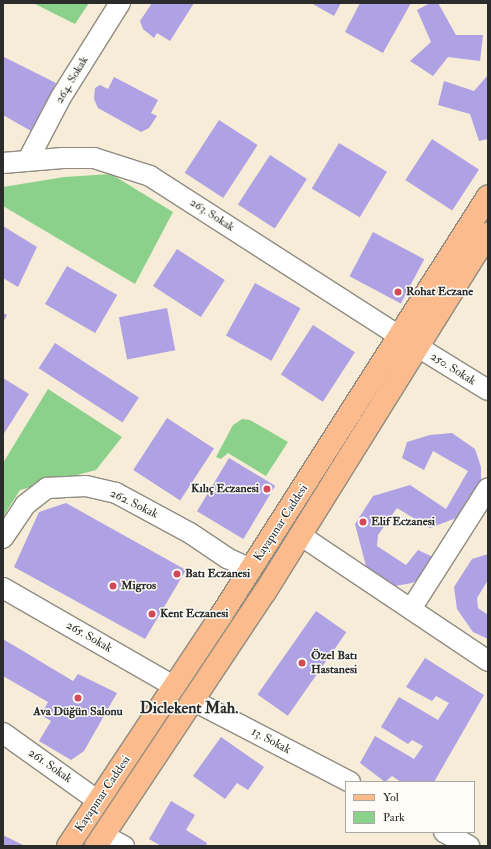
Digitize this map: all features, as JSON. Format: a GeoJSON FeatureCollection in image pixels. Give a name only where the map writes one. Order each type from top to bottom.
{"type":"FeatureCollection","features":[{"type":"Feature","properties":{"kind":"main road","name":"Kayapınar Caddesi"},"geometry":{"type":"LineString","coordinates":[[68,846],[97,800],[175,687],[488,196]]}},
{"type":"Feature","properties":{"kind":"main road","name":"Kayapınar Caddesi"},"geometry":{"type":"LineString","coordinates":[[100,840],[300,535],[488,234]]}},
{"type":"Feature","properties":{"kind":"street","name":"264. Sokak"},"geometry":{"type":"LineString","coordinates":[[28,160],[61,96],[120,3]]}},
{"type":"Feature","properties":{"kind":"street","name":"263. Sokak"},"geometry":{"type":"LineString","coordinates":[[3,163],[28,160],[94,158],[150,176],[399,336]]}},
{"type":"Feature","properties":{"kind":"street","name":"250. Sokak"},"geometry":{"type":"LineString","coordinates":[[418,347],[488,390]]}},
{"type":"Feature","properties":{"kind":"street","name":"262. Sokak"},"geometry":{"type":"LineString","coordinates":[[3,538],[25,505],[47,488],[86,486],[116,493],[190,533],[227,558],[251,569]]}},
{"type":"Feature","properties":{"kind":"street"},"geometry":{"type":"LineString","coordinates":[[411,609],[488,488]]}},
{"type":"Feature","properties":{"kind":"street"},"geometry":{"type":"LineString","coordinates":[[300,535],[488,661]]}},
{"type":"Feature","properties":{"kind":"street","name":"265. Sokak"},"geometry":{"type":"LineString","coordinates":[[3,588],[175,687]]}},
{"type":"Feature","properties":{"kind":"street","name":"13. Sokak"},"geometry":{"type":"LineString","coordinates":[[192,700],[348,781]]}},
{"type":"Feature","properties":{"kind":"street","name":"261. Sokak"},"geometry":{"type":"LineString","coordinates":[[3,733],[97,800]]}},
{"type":"Feature","properties":{"kind":"street"},"geometry":{"type":"LineString","coordinates":[[446,833],[469,846]]}},
{"type":"Feature","properties":{"kind":"street"},"geometry":{"type":"LineString","coordinates":[[100,840],[124,846]]}},
{"type":"Feature","properties":{"kind":"green space"},"geometry":{"type":"Polygon","coordinates":[[[33,3],[89,3],[75,24],[33,3]]]}},
{"type":"Feature","properties":{"kind":"green space"},"geometry":{"type":"Polygon","coordinates":[[[111,174],[173,212],[135,284],[3,206],[3,187],[64,177],[111,174]]]}},
{"type":"Feature","properties":{"kind":"green space"},"geometry":{"type":"Polygon","coordinates":[[[48,389],[122,437],[96,470],[20,490],[3,517],[3,463],[48,389]]]}},
{"type":"Feature","properties":{"kind":"green space"},"geometry":{"type":"Polygon","coordinates":[[[242,419],[250,420],[288,442],[266,476],[228,453],[221,459],[216,457],[233,425],[242,419]]]}},
{"type":"Feature","properties":{"kind":"building"},"geometry":{"type":"Polygon","coordinates":[[[152,3],[194,3],[170,41],[157,33],[154,38],[143,29],[140,21],[152,3]]]}},
{"type":"Feature","properties":{"kind":"building"},"geometry":{"type":"Polygon","coordinates":[[[311,3],[341,3],[334,16],[311,3]]]}},
{"type":"Feature","properties":{"kind":"building"},"geometry":{"type":"Polygon","coordinates":[[[360,3],[411,3],[383,53],[345,32],[360,3]]]}},
{"type":"Feature","properties":{"kind":"building"},"geometry":{"type":"Polygon","coordinates":[[[430,3],[438,3],[456,35],[483,35],[480,61],[448,57],[433,76],[410,61],[431,42],[417,10],[430,3]]]}},
{"type":"Feature","properties":{"kind":"building"},"geometry":{"type":"Polygon","coordinates":[[[4,57],[56,83],[31,131],[3,115],[4,57]]]}},
{"type":"Feature","properties":{"kind":"building"},"geometry":{"type":"Polygon","coordinates":[[[488,75],[488,139],[479,141],[470,114],[438,105],[444,81],[474,91],[488,75]]]}},
{"type":"Feature","properties":{"kind":"building"},"geometry":{"type":"Polygon","coordinates":[[[114,77],[158,100],[151,113],[157,116],[149,128],[141,132],[98,108],[94,99],[95,88],[100,85],[108,89],[114,77]]]}},
{"type":"Feature","properties":{"kind":"building"},"geometry":{"type":"Polygon","coordinates":[[[219,120],[258,145],[223,198],[185,173],[219,120]]]}},
{"type":"Feature","properties":{"kind":"building"},"geometry":{"type":"Polygon","coordinates":[[[432,139],[479,169],[452,211],[405,180],[432,139]]]}},
{"type":"Feature","properties":{"kind":"building"},"geometry":{"type":"Polygon","coordinates":[[[339,143],[387,172],[360,217],[312,188],[339,143]]]}},
{"type":"Feature","properties":{"kind":"building"},"geometry":{"type":"Polygon","coordinates":[[[270,155],[307,179],[275,228],[238,204],[270,155]]]}},
{"type":"Feature","properties":{"kind":"building"},"geometry":{"type":"Polygon","coordinates":[[[3,226],[37,247],[18,287],[3,278],[3,226]]]}},
{"type":"Feature","properties":{"kind":"building"},"geometry":{"type":"Polygon","coordinates":[[[373,232],[424,259],[401,303],[350,276],[373,232]]]}},
{"type":"Feature","properties":{"kind":"building"},"geometry":{"type":"Polygon","coordinates":[[[177,249],[225,280],[201,317],[153,286],[177,249]]]}},
{"type":"Feature","properties":{"kind":"building"},"geometry":{"type":"Polygon","coordinates":[[[67,266],[117,295],[95,333],[45,304],[67,266]]]}},
{"type":"Feature","properties":{"kind":"building"},"geometry":{"type":"Polygon","coordinates":[[[255,283],[300,308],[271,361],[226,335],[255,283]]]}},
{"type":"Feature","properties":{"kind":"building"},"geometry":{"type":"Polygon","coordinates":[[[167,308],[175,350],[127,360],[119,317],[167,308]]]}},
{"type":"Feature","properties":{"kind":"building"},"geometry":{"type":"Polygon","coordinates":[[[3,313],[7,315],[3,322],[3,313]]]}},
{"type":"Feature","properties":{"kind":"building"},"geometry":{"type":"Polygon","coordinates":[[[313,325],[355,352],[323,402],[281,374],[313,325]]]}},
{"type":"Feature","properties":{"kind":"building"},"geometry":{"type":"Polygon","coordinates":[[[55,343],[139,397],[123,423],[39,368],[55,343]]]}},
{"type":"Feature","properties":{"kind":"building"},"geometry":{"type":"Polygon","coordinates":[[[3,378],[29,394],[3,435],[3,378]]]}},
{"type":"Feature","properties":{"kind":"building"},"geometry":{"type":"Polygon","coordinates":[[[167,418],[214,448],[180,500],[133,470],[167,418]]]}},
{"type":"Feature","properties":{"kind":"building"},"geometry":{"type":"Polygon","coordinates":[[[452,433],[475,449],[481,467],[481,484],[464,515],[430,528],[397,508],[378,535],[377,546],[406,565],[418,550],[435,558],[422,578],[412,583],[395,586],[367,570],[355,524],[373,496],[410,485],[446,509],[468,471],[433,451],[424,470],[402,458],[407,442],[430,435],[452,433]]]}},
{"type":"Feature","properties":{"kind":"building"},"geometry":{"type":"Polygon","coordinates":[[[229,458],[275,486],[243,539],[197,511],[229,458]]]}},
{"type":"Feature","properties":{"kind":"building","name":"Migros"},"geometry":{"type":"Polygon","coordinates":[[[66,503],[186,570],[145,639],[14,567],[39,512],[66,503]]]}},
{"type":"Feature","properties":{"kind":"building"},"geometry":{"type":"Polygon","coordinates":[[[488,554],[488,580],[477,598],[478,608],[488,615],[488,639],[473,632],[457,609],[454,587],[472,559],[488,554]]]}},
{"type":"Feature","properties":{"kind":"building","name":"Özel Batı Hastanesi"},"geometry":{"type":"Polygon","coordinates":[[[316,611],[346,632],[288,716],[257,695],[316,611]]]}},
{"type":"Feature","properties":{"kind":"building","name":"Ava Düğün Salonu"},"geometry":{"type":"Polygon","coordinates":[[[3,639],[73,681],[78,674],[117,693],[84,751],[71,760],[39,741],[51,721],[41,715],[48,702],[3,676],[3,639]]]}},
{"type":"Feature","properties":{"kind":"building"},"geometry":{"type":"Polygon","coordinates":[[[425,658],[484,695],[435,781],[400,781],[392,776],[386,781],[384,781],[360,763],[375,736],[414,759],[423,746],[412,740],[408,744],[381,727],[399,697],[438,720],[449,703],[436,696],[432,701],[406,687],[425,658]]]}},
{"type":"Feature","properties":{"kind":"building"},"geometry":{"type":"Polygon","coordinates":[[[221,737],[264,767],[248,790],[237,783],[225,799],[193,776],[221,737]]]}},
{"type":"Feature","properties":{"kind":"building"},"geometry":{"type":"Polygon","coordinates":[[[171,801],[195,815],[186,830],[207,843],[206,846],[161,846],[149,839],[171,801]]]}},
{"type":"Feature","properties":{"kind":"building"},"geometry":{"type":"Polygon","coordinates":[[[3,835],[25,846],[3,846],[3,835]]]}},
{"type":"Feature","properties":{"kind":"place","name":"Rohat Eczane"},"geometry":{"type":"Point","coordinates":[398,292]}},
{"type":"Feature","properties":{"kind":"place","name":"Kılıç Eczanesi"},"geometry":{"type":"Point","coordinates":[267,489]}},
{"type":"Feature","properties":{"kind":"place","name":"Elif Eczanesi"},"geometry":{"type":"Point","coordinates":[363,522]}},
{"type":"Feature","properties":{"kind":"place","name":"Batı Eczanesi"},"geometry":{"type":"Point","coordinates":[177,574]}},
{"type":"Feature","properties":{"kind":"place","name":"Migros"},"geometry":{"type":"Point","coordinates":[113,586]}},
{"type":"Feature","properties":{"kind":"place","name":"Kent Eczanesi"},"geometry":{"type":"Point","coordinates":[152,614]}},
{"type":"Feature","properties":{"kind":"place","name":"Özel Batı Hastanesi"},"geometry":{"type":"Point","coordinates":[302,663]}},
{"type":"Feature","properties":{"kind":"place","name":"Ava Düğün Salonu"},"geometry":{"type":"Point","coordinates":[78,698]}},
{"type":"Feature","properties":{"kind":"district","name":"Diclekent Mah."},"geometry":{"type":"Point","coordinates":[189,708]}}]}
